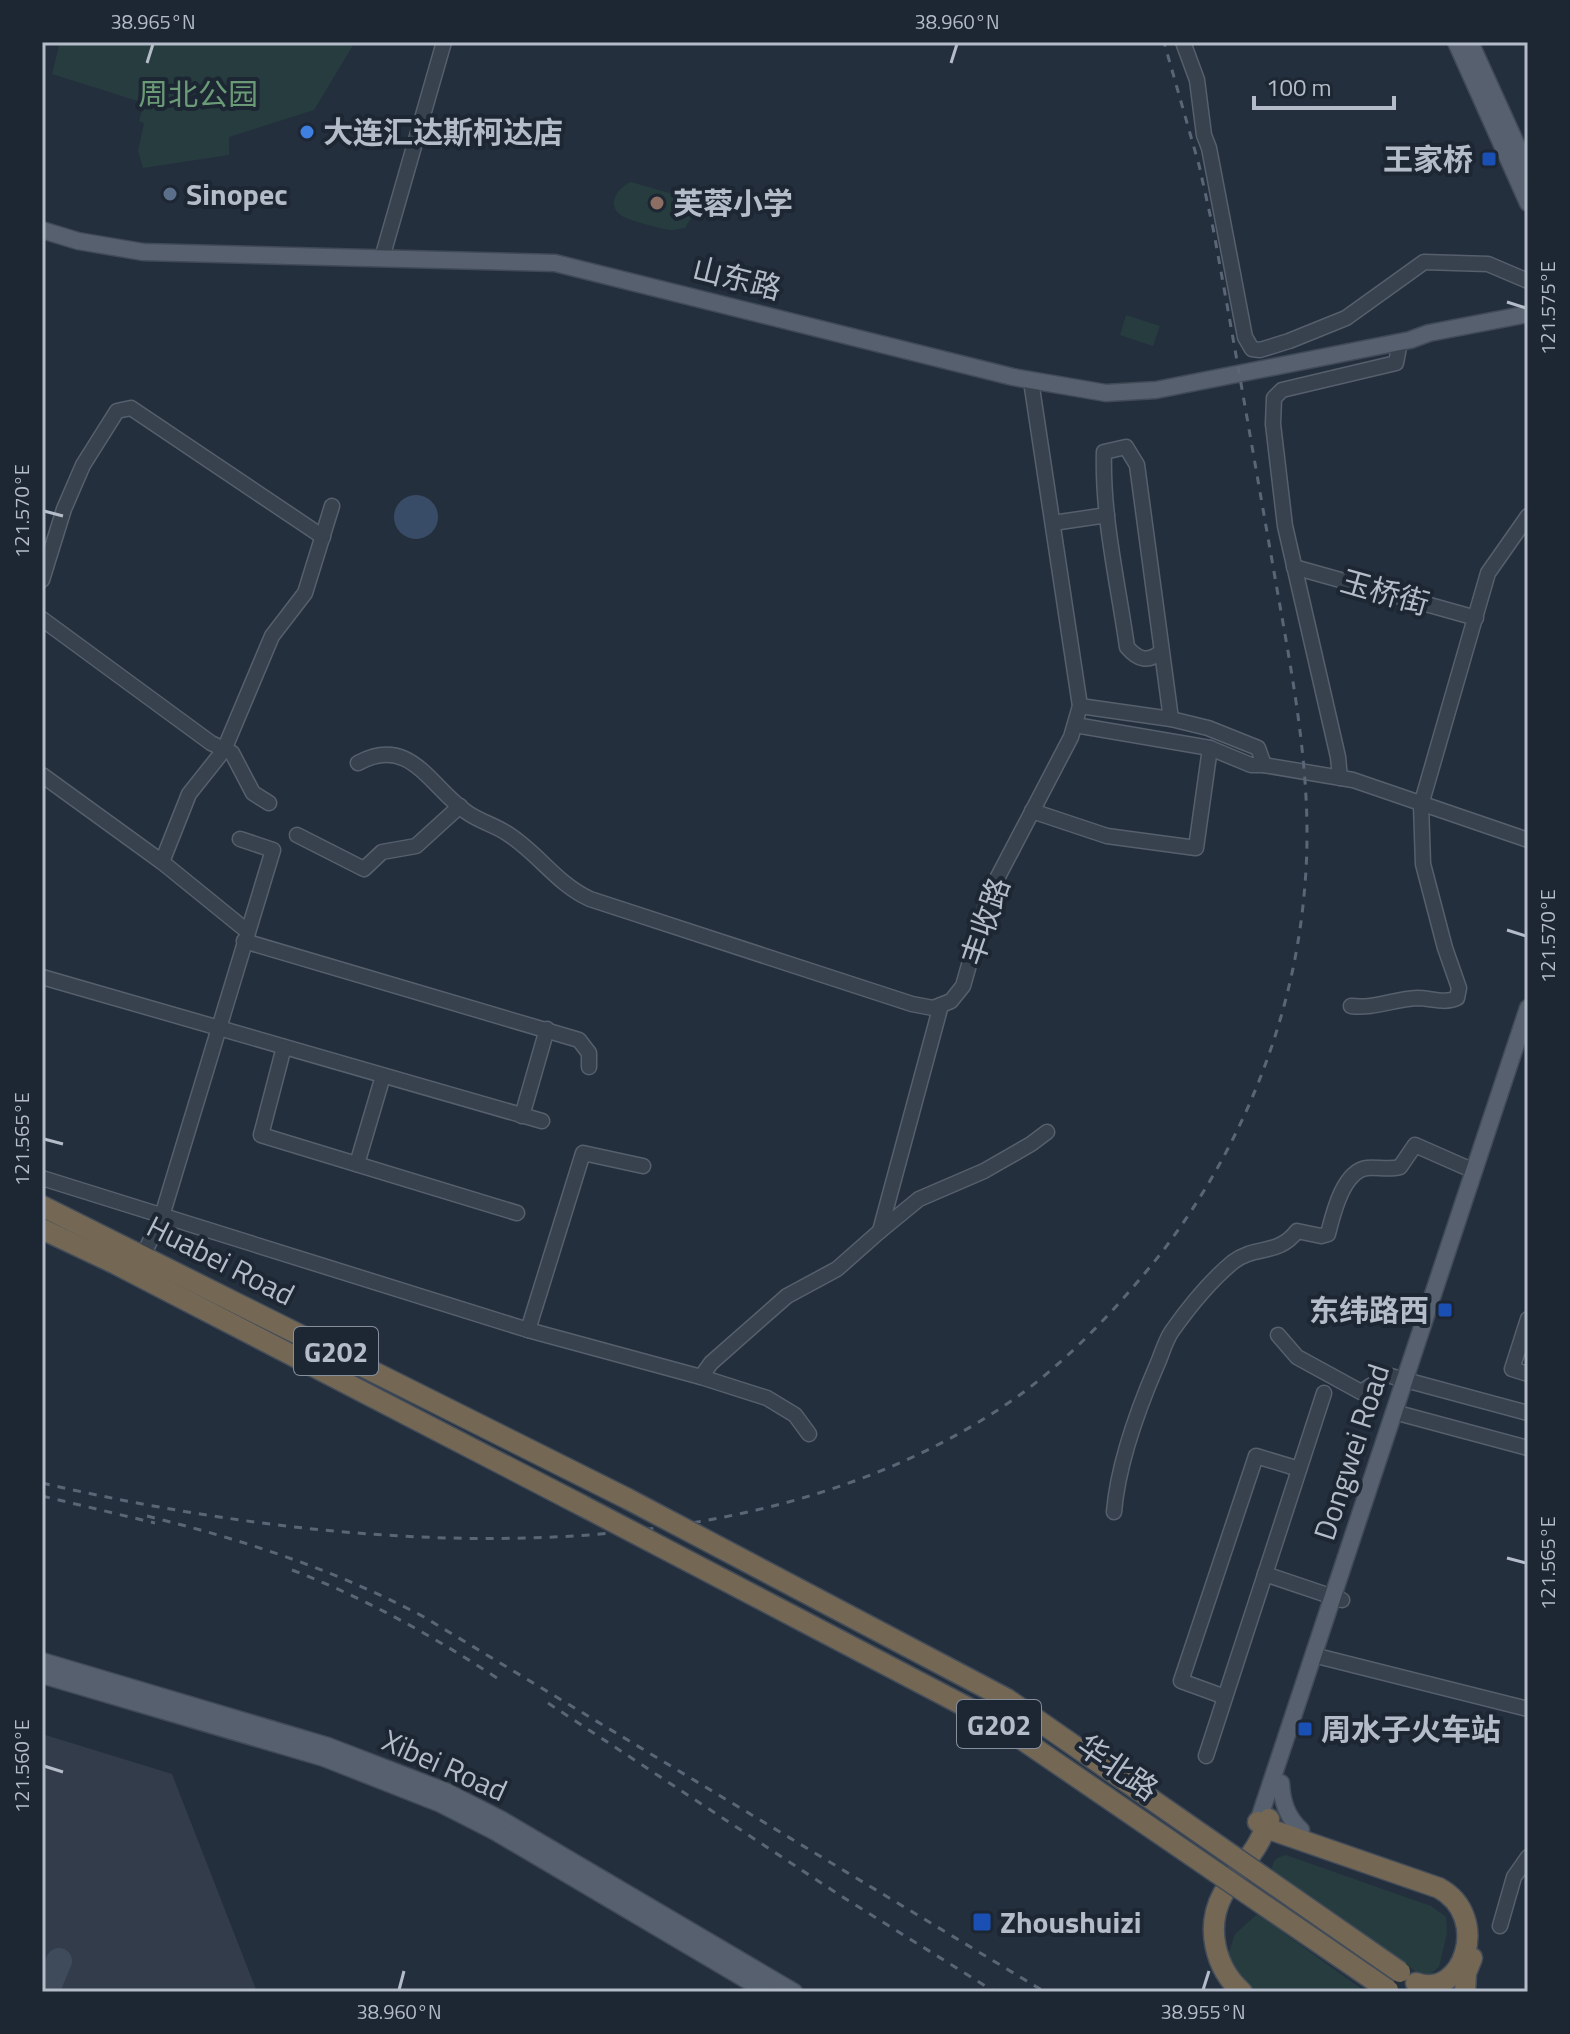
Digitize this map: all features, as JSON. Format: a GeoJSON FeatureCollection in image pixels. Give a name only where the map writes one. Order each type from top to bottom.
{"type":"FeatureCollection","features":[{"type":"Feature","properties":{"kind":"highway","name":"Huabei Road"},"geometry":{"type":"LineString","coordinates":[[42,1206],[144,1254],[628,1499]]}},
{"type":"Feature","properties":{"kind":"highway","name":"Huabei Road"},"geometry":{"type":"LineString","coordinates":[[42,1229],[134,1273],[583,1506]]}},
{"type":"Feature","properties":{"kind":"highway","name":"华北路"},"geometry":{"type":"LineString","coordinates":[[628,1499],[1007,1699],[1416,1982]]}},
{"type":"Feature","properties":{"kind":"highway","name":"华北路"},"geometry":{"type":"LineString","coordinates":[[583,1506],[1001,1725],[1390,1991]]}},
{"type":"Feature","properties":{"kind":"highway"},"geometry":{"type":"LineString","coordinates":[[1265,1823],[1439,1888],[1455,1899],[1465,1914],[1468,1929],[1461,1960],[1442,1984],[1425,1986],[1416,1982]]}},
{"type":"Feature","properties":{"kind":"highway"},"geometry":{"type":"LineString","coordinates":[[1242,1992],[1227,1976],[1218,1958],[1215,1924],[1225,1892],[1252,1856],[1265,1823]]}},
{"type":"Feature","properties":{"kind":"highway"},"geometry":{"type":"LineString","coordinates":[[1226,1992],[1215,1979],[1208,1963],[1204,1925],[1211,1898],[1265,1823]]}},
{"type":"Feature","properties":{"kind":"highway"},"geometry":{"type":"LineString","coordinates":[[1252,1856],[1271,1842],[1300,1835],[1435,1876],[1462,1894],[1474,1911],[1477,1943],[1465,1981],[1465,1992]]}},
{"type":"Feature","properties":{"kind":"main road"},"geometry":{"type":"LineString","coordinates":[[1456,42],[1528,203]]}},
{"type":"Feature","properties":{"kind":"main road"},"geometry":{"type":"LineString","coordinates":[[1470,42],[1528,170]]}},
{"type":"Feature","properties":{"kind":"main road","name":"山东路"},"geometry":{"type":"LineString","coordinates":[[42,230],[78,241],[143,252],[555,263],[1031,381],[1085,391],[1131,393],[1257,372],[1405,341]]}},
{"type":"Feature","properties":{"kind":"main road"},"geometry":{"type":"LineString","coordinates":[[1405,341],[1429,333],[1528,314]]}},
{"type":"Feature","properties":{"kind":"main road"},"geometry":{"type":"LineString","coordinates":[[1405,341],[1431,343],[1528,325]]}},
{"type":"Feature","properties":{"kind":"main road","name":"Dongwei Road"},"geometry":{"type":"LineString","coordinates":[[1265,1823],[1528,1008]]}},
{"type":"Feature","properties":{"kind":"main road","name":"Dongwei Road"},"geometry":{"type":"LineString","coordinates":[[1409,1381],[1528,1037]]}},
{"type":"Feature","properties":{"kind":"main road","name":"Dongwei Road"},"geometry":{"type":"LineString","coordinates":[[1265,1823],[1281,1783],[1318,1657]]}},
{"type":"Feature","properties":{"kind":"main road","name":"Xibei Road"},"geometry":{"type":"LineString","coordinates":[[42,1661],[328,1746],[445,1791],[513,1826],[794,1992]]}},
{"type":"Feature","properties":{"kind":"main road","name":"Xibei Road"},"geometry":{"type":"LineString","coordinates":[[42,1675],[324,1758],[441,1804],[767,1992]]}},
{"type":"Feature","properties":{"kind":"main road"},"geometry":{"type":"LineString","coordinates":[[1281,1783],[1288,1815],[1300,1835]]}},
{"type":"Feature","properties":{"kind":"street"},"geometry":{"type":"LineString","coordinates":[[382,258],[444,42]]}},
{"type":"Feature","properties":{"kind":"street"},"geometry":{"type":"LineString","coordinates":[[1183,42],[1197,80],[1204,135],[1245,337],[1252,349],[1260,350],[1289,341],[1346,318],[1424,262],[1488,264],[1528,281]]}},
{"type":"Feature","properties":{"kind":"street"},"geometry":{"type":"LineString","coordinates":[[1340,778],[1338,757],[1285,526],[1275,439],[1274,398],[1282,390],[1396,363],[1405,341]]}},
{"type":"Feature","properties":{"kind":"street","name":"丰收路"},"geometry":{"type":"LineString","coordinates":[[880,1231],[941,1005],[951,1001],[963,986],[989,894],[1071,737],[1080,706],[1031,381]]}},
{"type":"Feature","properties":{"kind":"street"},"geometry":{"type":"LineString","coordinates":[[42,580],[64,509],[83,465],[117,411],[124,408],[131,408],[323,537]]}},
{"type":"Feature","properties":{"kind":"street"},"geometry":{"type":"LineString","coordinates":[[1162,651],[1155,657],[1143,660],[1127,647],[1107,515],[1104,452],[1126,447],[1137,465],[1162,651],[1171,719]]}},
{"type":"Feature","properties":{"kind":"street"},"geometry":{"type":"LineString","coordinates":[[162,862],[189,794],[224,750],[272,636],[305,593],[332,506]]}},
{"type":"Feature","properties":{"kind":"street"},"geometry":{"type":"LineString","coordinates":[[1053,523],[1107,515]]}},
{"type":"Feature","properties":{"kind":"street"},"geometry":{"type":"LineString","coordinates":[[1351,1006],[1368,1009],[1415,998],[1450,1001],[1457,998],[1459,988],[1423,864],[1421,805],[1488,573],[1528,516]]}},
{"type":"Feature","properties":{"kind":"street","name":"玉桥街"},"geometry":{"type":"LineString","coordinates":[[1294,567],[1476,618]]}},
{"type":"Feature","properties":{"kind":"street"},"geometry":{"type":"LineString","coordinates":[[42,619],[211,743],[232,753],[253,793],[269,803]]}},
{"type":"Feature","properties":{"kind":"street"},"geometry":{"type":"LineString","coordinates":[[1080,706],[1171,719],[1208,728],[1258,748],[1264,765]]}},
{"type":"Feature","properties":{"kind":"street"},"geometry":{"type":"LineString","coordinates":[[1075,725],[1210,748],[1251,765],[1353,780],[1528,840]]}},
{"type":"Feature","properties":{"kind":"street"},"geometry":{"type":"LineString","coordinates":[[1032,811],[1107,836],[1196,848],[1210,748]]}},
{"type":"Feature","properties":{"kind":"street"},"geometry":{"type":"LineString","coordinates":[[358,763],[374,754],[398,756],[419,768],[460,806],[509,834],[582,896],[912,1004],[933,1008],[941,1005]]}},
{"type":"Feature","properties":{"kind":"street"},"geometry":{"type":"LineString","coordinates":[[42,775],[162,862],[246,936],[579,1040],[589,1053],[589,1067]]}},
{"type":"Feature","properties":{"kind":"street"},"geometry":{"type":"LineString","coordinates":[[297,835],[364,869],[382,852],[416,846],[460,806]]}},
{"type":"Feature","properties":{"kind":"street"},"geometry":{"type":"LineString","coordinates":[[134,1273],[162,1216],[273,850],[240,839]]}},
{"type":"Feature","properties":{"kind":"street"},"geometry":{"type":"LineString","coordinates":[[42,977],[542,1121]]}},
{"type":"Feature","properties":{"kind":"street"},"geometry":{"type":"LineString","coordinates":[[522,1116],[547,1029]]}},
{"type":"Feature","properties":{"kind":"street"},"geometry":{"type":"LineString","coordinates":[[284,1047],[261,1135],[517,1213]]}},
{"type":"Feature","properties":{"kind":"street"},"geometry":{"type":"LineString","coordinates":[[357,1164],[383,1076]]}},
{"type":"Feature","properties":{"kind":"street"},"geometry":{"type":"LineString","coordinates":[[701,1377],[711,1363],[787,1296],[837,1269],[919,1199],[984,1171],[1047,1132]]}},
{"type":"Feature","properties":{"kind":"street"},"geometry":{"type":"LineString","coordinates":[[1114,1512],[1116,1485],[1150,1381],[1170,1333],[1236,1260],[1256,1250],[1271,1250],[1288,1243],[1297,1231],[1321,1236],[1328,1234],[1335,1205],[1354,1175],[1364,1168],[1390,1170],[1400,1167],[1415,1145],[1474,1171]]}},
{"type":"Feature","properties":{"kind":"street"},"geometry":{"type":"LineString","coordinates":[[528,1330],[583,1153],[643,1166]]}},
{"type":"Feature","properties":{"kind":"street"},"geometry":{"type":"LineString","coordinates":[[42,1178],[528,1330],[767,1398],[795,1415],[809,1434]]}},
{"type":"Feature","properties":{"kind":"street"},"geometry":{"type":"LineString","coordinates":[[1528,1319],[1512,1369],[1528,1374]]}},
{"type":"Feature","properties":{"kind":"street"},"geometry":{"type":"LineString","coordinates":[[1278,1335],[1297,1357],[1361,1392],[1387,1375],[1528,1413]]}},
{"type":"Feature","properties":{"kind":"street"},"geometry":{"type":"LineString","coordinates":[[1206,1756],[1324,1393]]}},
{"type":"Feature","properties":{"kind":"street"},"geometry":{"type":"LineString","coordinates":[[1399,1413],[1528,1448]]}},
{"type":"Feature","properties":{"kind":"street"},"geometry":{"type":"LineString","coordinates":[[1225,1697],[1181,1681],[1256,1456],[1299,1469]]}},
{"type":"Feature","properties":{"kind":"street"},"geometry":{"type":"LineString","coordinates":[[1265,1574],[1337,1599]]}},
{"type":"Feature","properties":{"kind":"street"},"geometry":{"type":"LineString","coordinates":[[1318,1657],[1528,1709]]}},
{"type":"Feature","properties":{"kind":"street"},"geometry":{"type":"LineString","coordinates":[[1500,1926],[1514,1877],[1528,1857]]}},
{"type":"Feature","properties":{"kind":"shaded area"},"geometry":{"type":"Polygon","coordinates":[[[42,1734],[172,1774],[257,1992],[42,1992],[42,1734]]]}},
{"type":"Feature","properties":{"kind":"green space","name":"周北公园"},"geometry":{"type":"Polygon","coordinates":[[[60,42],[355,42],[314,110],[229,137],[229,155],[143,168],[138,151],[144,123],[139,121],[144,103],[52,74],[60,42]]]}},
{"type":"Feature","properties":{"kind":"green space"},"geometry":{"type":"Polygon","coordinates":[[[631,182],[683,197],[691,205],[691,218],[685,228],[668,230],[638,222],[617,212],[615,197],[631,182]]]}},
{"type":"Feature","properties":{"kind":"green space"},"geometry":{"type":"Polygon","coordinates":[[[1126,315],[1160,326],[1153,346],[1120,335],[1126,315]]]}},
{"type":"Feature","properties":{"kind":"green space"},"geometry":{"type":"Polygon","coordinates":[[[1286,1855],[1431,1906],[1446,1917],[1447,1933],[1439,1967],[1429,1975],[1418,1973],[1276,1877],[1272,1871],[1274,1862],[1286,1855]]]}},
{"type":"Feature","properties":{"kind":"green space"},"geometry":{"type":"Polygon","coordinates":[[[1256,1915],[1366,1992],[1258,1992],[1235,1976],[1227,1958],[1235,1934],[1256,1915]]]}},
{"type":"Feature","properties":{"kind":"water"},"geometry":{"type":"Polygon","coordinates":[[[416,495],[432,501],[438,517],[432,533],[416,539],[400,533],[394,517],[400,501],[416,495]]]}},
{"type":"Feature","properties":{"kind":"taxiway"},"geometry":{"type":"LineString","coordinates":[[46,1992],[59,1961]]}},
{"type":"Feature","properties":{"kind":"railway"},"geometry":{"type":"LineString","coordinates":[[42,1483],[160,1507],[285,1526],[413,1537],[543,1538],[670,1526],[794,1500],[910,1458],[1017,1397],[1057,1365],[1094,1329],[1162,1252],[1191,1211],[1240,1124],[1277,1031],[1299,934],[1307,844],[1299,724],[1213,228],[1199,165],[1164,42]]}},
{"type":"Feature","properties":{"kind":"railway"},"geometry":{"type":"LineString","coordinates":[[42,1496],[155,1523]]}},
{"type":"Feature","properties":{"kind":"railway"},"geometry":{"type":"LineString","coordinates":[[147,1516],[289,1558],[357,1585],[424,1617],[1045,1992]]}},
{"type":"Feature","properties":{"kind":"railway"},"geometry":{"type":"LineString","coordinates":[[292,1570],[397,1618],[497,1678]]}},
{"type":"Feature","properties":{"kind":"railway"},"geometry":{"type":"LineString","coordinates":[[548,1703],[841,1896],[995,1992]]}},
{"type":"Feature","properties":{"kind":"place","name":"大连汇达斯柯达店"},"geometry":{"type":"Point","coordinates":[307,132]}},
{"type":"Feature","properties":{"kind":"place","name":"王家桥"},"geometry":{"type":"Point","coordinates":[1489,159]}},
{"type":"Feature","properties":{"kind":"place","name":"Sinopec"},"geometry":{"type":"Point","coordinates":[170,194]}},
{"type":"Feature","properties":{"kind":"place","name":"芙蓉小学"},"geometry":{"type":"Point","coordinates":[657,203]}},
{"type":"Feature","properties":{"kind":"place","name":"东纬路西"},"geometry":{"type":"Point","coordinates":[1445,1310]}},
{"type":"Feature","properties":{"kind":"place","name":"周水子火车站"},"geometry":{"type":"Point","coordinates":[1305,1729]}},
{"type":"Feature","properties":{"kind":"place","name":"Zhoushuizi"},"geometry":{"type":"Point","coordinates":[982,1922]}}]}
